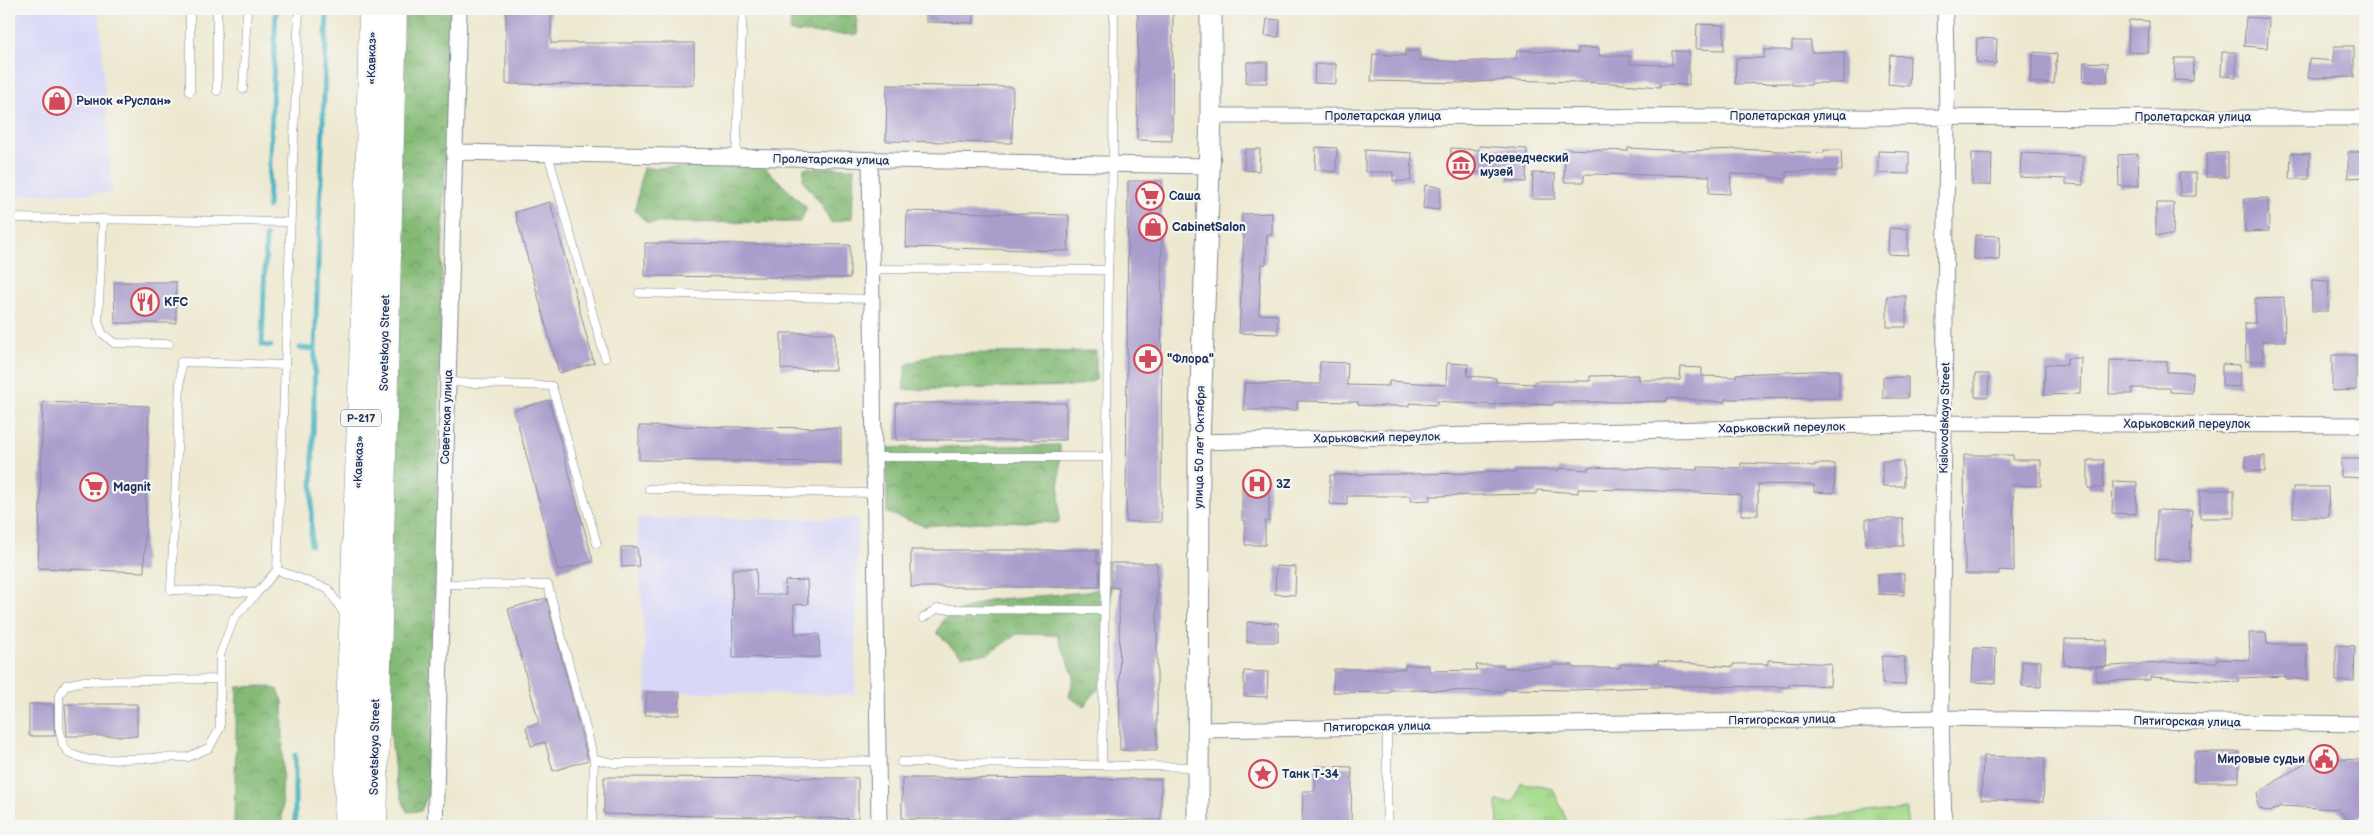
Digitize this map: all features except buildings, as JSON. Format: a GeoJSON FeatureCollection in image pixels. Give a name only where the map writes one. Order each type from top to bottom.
{"type":"FeatureCollection","features":[{"type":"Feature","properties":{"kind":"highway","name":"«Кавказ»"},"geometry":{"type":"LineString","coordinates":[[348,826],[373,9]]}},
{"type":"Feature","properties":{"kind":"highway","name":"Sovetskaya Street"},"geometry":{"type":"LineString","coordinates":[[373,826],[393,9]]}},
{"type":"Feature","properties":{"kind":"main road","name":"улица 50 лет Октября"},"geometry":{"type":"LineString","coordinates":[[1198,826],[1198,442],[1211,116],[1211,9]]}},
{"type":"Feature","properties":{"kind":"street","name":"Советская улица"},"geometry":{"type":"LineString","coordinates":[[435,826],[459,9]]}},
{"type":"Feature","properties":{"kind":"street","name":"Kislovodskaya Street"},"geometry":{"type":"LineString","coordinates":[[1944,9],[1947,116],[1941,718],[1944,826]]}},
{"type":"Feature","properties":{"kind":"street","name":"Пролетарская улица"},"geometry":{"type":"LineString","coordinates":[[1211,116],[2365,118]]}},
{"type":"Feature","properties":{"kind":"street","name":"Пролетарская улица"},"geometry":{"type":"LineString","coordinates":[[454,152],[1209,166]]}},
{"type":"Feature","properties":{"kind":"street"},"geometry":{"type":"LineString","coordinates":[[870,161],[879,826]]}},
{"type":"Feature","properties":{"kind":"street","name":"Харьковский переулок"},"geometry":{"type":"LineString","coordinates":[[1198,442],[1945,423],[2365,425]]}},
{"type":"Feature","properties":{"kind":"street"},"geometry":{"type":"LineString","coordinates":[[351,687],[345,657],[350,467],[360,430]]}},
{"type":"Feature","properties":{"kind":"street","name":"Пятигорская улица"},"geometry":{"type":"LineString","coordinates":[[1199,730],[1941,718],[2365,724]]}},
{"type":"Feature","properties":{"kind":"lane"},"geometry":{"type":"LineString","coordinates":[[190,9],[190,92]]}},
{"type":"Feature","properties":{"kind":"lane"},"geometry":{"type":"LineString","coordinates":[[217,9],[217,91]]}},
{"type":"Feature","properties":{"kind":"lane"},"geometry":{"type":"LineString","coordinates":[[244,89],[247,9]]}},
{"type":"Feature","properties":{"kind":"lane"},"geometry":{"type":"LineString","coordinates":[[219,679],[84,681],[66,685],[59,696],[59,727],[63,746],[70,754],[89,760],[188,757],[209,748],[220,728],[220,655],[234,618],[277,570],[299,9]]}},
{"type":"Feature","properties":{"kind":"lane"},"geometry":{"type":"LineString","coordinates":[[736,158],[743,9]]}},
{"type":"Feature","properties":{"kind":"lane"},"geometry":{"type":"LineString","coordinates":[[1102,765],[1108,270],[1114,164],[1114,9]]}},
{"type":"Feature","properties":{"kind":"lane"},"geometry":{"type":"LineString","coordinates":[[548,154],[605,358]]}},
{"type":"Feature","properties":{"kind":"lane"},"geometry":{"type":"LineString","coordinates":[[9,218],[290,222]]}},
{"type":"Feature","properties":{"kind":"lane"},"geometry":{"type":"LineString","coordinates":[[103,219],[98,322],[102,333],[114,342],[169,344]]}},
{"type":"Feature","properties":{"kind":"lane"},"geometry":{"type":"LineString","coordinates":[[871,269],[1108,270]]}},
{"type":"Feature","properties":{"kind":"lane"},"geometry":{"type":"LineString","coordinates":[[640,293],[872,299]]}},
{"type":"Feature","properties":{"kind":"lane"},"geometry":{"type":"LineString","coordinates":[[257,593],[172,590],[181,362],[285,365]]}},
{"type":"Feature","properties":{"kind":"lane"},"geometry":{"type":"LineString","coordinates":[[448,382],[552,386],[597,544]]}},
{"type":"Feature","properties":{"kind":"lane"},"geometry":{"type":"LineString","coordinates":[[874,456],[1107,457]]}},
{"type":"Feature","properties":{"kind":"lane"},"geometry":{"type":"LineString","coordinates":[[649,489],[874,493]]}},
{"type":"Feature","properties":{"kind":"lane"},"geometry":{"type":"LineString","coordinates":[[277,570],[328,588],[345,616]]}},
{"type":"Feature","properties":{"kind":"lane"},"geometry":{"type":"LineString","coordinates":[[442,584],[548,585],[594,758],[592,826]]}},
{"type":"Feature","properties":{"kind":"lane"},"geometry":{"type":"LineString","coordinates":[[924,618],[937,609],[1103,610]]}},
{"type":"Feature","properties":{"kind":"lane"},"geometry":{"type":"LineString","coordinates":[[1386,826],[1387,727]]}},
{"type":"Feature","properties":{"kind":"lane"},"geometry":{"type":"LineString","coordinates":[[594,758],[614,763],[878,761]]}},
{"type":"Feature","properties":{"kind":"lane"},"geometry":{"type":"LineString","coordinates":[[900,762],[1198,767]]}},
{"type":"Feature","properties":{"kind":"shaded area","name":"Рынок «Руслан»"},"geometry":{"type":"Polygon","coordinates":[[[9,9],[99,9],[112,193],[9,195],[9,9]]]}},
{"type":"Feature","properties":{"kind":"shaded area"},"geometry":{"type":"Polygon","coordinates":[[[637,518],[858,519],[855,695],[647,692],[637,518]]]}},
{"type":"Feature","properties":{"kind":"shaded area"},"geometry":{"type":"Polygon","coordinates":[[[2117,821],[2118,826],[1976,826],[1976,822],[2117,821]]]}},
{"type":"Feature","properties":{"kind":"green space"},"geometry":{"type":"Polygon","coordinates":[[[404,9],[452,9],[444,180],[430,790],[421,811],[407,812],[396,782],[387,700],[404,9]]]}},
{"type":"Feature","properties":{"kind":"green space"},"geometry":{"type":"Polygon","coordinates":[[[791,9],[856,9],[858,35],[790,32],[791,9]]]}},
{"type":"Feature","properties":{"kind":"green space"},"geometry":{"type":"Polygon","coordinates":[[[764,167],[807,208],[800,222],[647,223],[635,211],[643,168],[764,167]]]}},
{"type":"Feature","properties":{"kind":"green space"},"geometry":{"type":"Polygon","coordinates":[[[804,168],[854,168],[852,218],[831,223],[822,205],[803,181],[804,168]]]}},
{"type":"Feature","properties":{"kind":"green space"},"geometry":{"type":"Polygon","coordinates":[[[1096,351],[1096,380],[1077,386],[903,390],[906,365],[933,354],[1096,351]]]}},
{"type":"Feature","properties":{"kind":"green space"},"geometry":{"type":"Polygon","coordinates":[[[1060,445],[1059,523],[992,521],[925,526],[887,513],[887,448],[1060,445]]]}},
{"type":"Feature","properties":{"kind":"green space"},"geometry":{"type":"Polygon","coordinates":[[[1111,585],[1110,675],[1084,706],[1069,697],[1074,676],[1057,635],[1017,634],[988,654],[961,656],[937,633],[944,618],[987,600],[1087,592],[1111,585]]]}},
{"type":"Feature","properties":{"kind":"green space"},"geometry":{"type":"Polygon","coordinates":[[[267,686],[278,690],[283,701],[282,826],[234,826],[237,687],[267,686]]]}},
{"type":"Feature","properties":{"kind":"green space"},"geometry":{"type":"Polygon","coordinates":[[[1521,783],[1553,789],[1569,826],[1498,826],[1497,801],[1514,803],[1521,783]]]}},
{"type":"Feature","properties":{"kind":"green space"},"geometry":{"type":"Polygon","coordinates":[[[1907,809],[1907,826],[1768,826],[1768,822],[1907,809]]]}},
{"type":"Feature","properties":{"kind":"waterway"},"geometry":{"type":"LineString","coordinates":[[268,207],[276,9]]}},
{"type":"Feature","properties":{"kind":"waterway"},"geometry":{"type":"LineString","coordinates":[[315,349],[327,9]]}},
{"type":"Feature","properties":{"kind":"waterway"},"geometry":{"type":"LineString","coordinates":[[266,236],[262,345],[271,346]]}},
{"type":"Feature","properties":{"kind":"waterway"},"geometry":{"type":"LineString","coordinates":[[300,348],[315,349],[311,545]]}},
{"type":"Feature","properties":{"kind":"waterway"},"geometry":{"type":"LineString","coordinates":[[295,755],[295,826]]}},
{"type":"Feature","properties":{"kind":"place","name":"Рынок «Руслан»"},"geometry":{"type":"Point","coordinates":[57,101]}},
{"type":"Feature","properties":{"kind":"place","name":"Краеведческий музей"},"geometry":{"type":"Point","coordinates":[1461,165]}},
{"type":"Feature","properties":{"kind":"place","name":"Саша"},"geometry":{"type":"Point","coordinates":[1150,196]}},
{"type":"Feature","properties":{"kind":"place","name":"CabinetSalon"},"geometry":{"type":"Point","coordinates":[1153,227]}},
{"type":"Feature","properties":{"kind":"place","name":"KFC"},"geometry":{"type":"Point","coordinates":[145,302]}},
{"type":"Feature","properties":{"kind":"place","name":"\"Флора\""},"geometry":{"type":"Point","coordinates":[1148,359]}},
{"type":"Feature","properties":{"kind":"place","name":"3Z"},"geometry":{"type":"Point","coordinates":[1257,484]}},
{"type":"Feature","properties":{"kind":"place","name":"Magnit"},"geometry":{"type":"Point","coordinates":[94,487]}},
{"type":"Feature","properties":{"kind":"place","name":"Мировые судьи"},"geometry":{"type":"Point","coordinates":[2324,759]}},
{"type":"Feature","properties":{"kind":"place","name":"Танк Т-34"},"geometry":{"type":"Point","coordinates":[1263,774]}}]}
